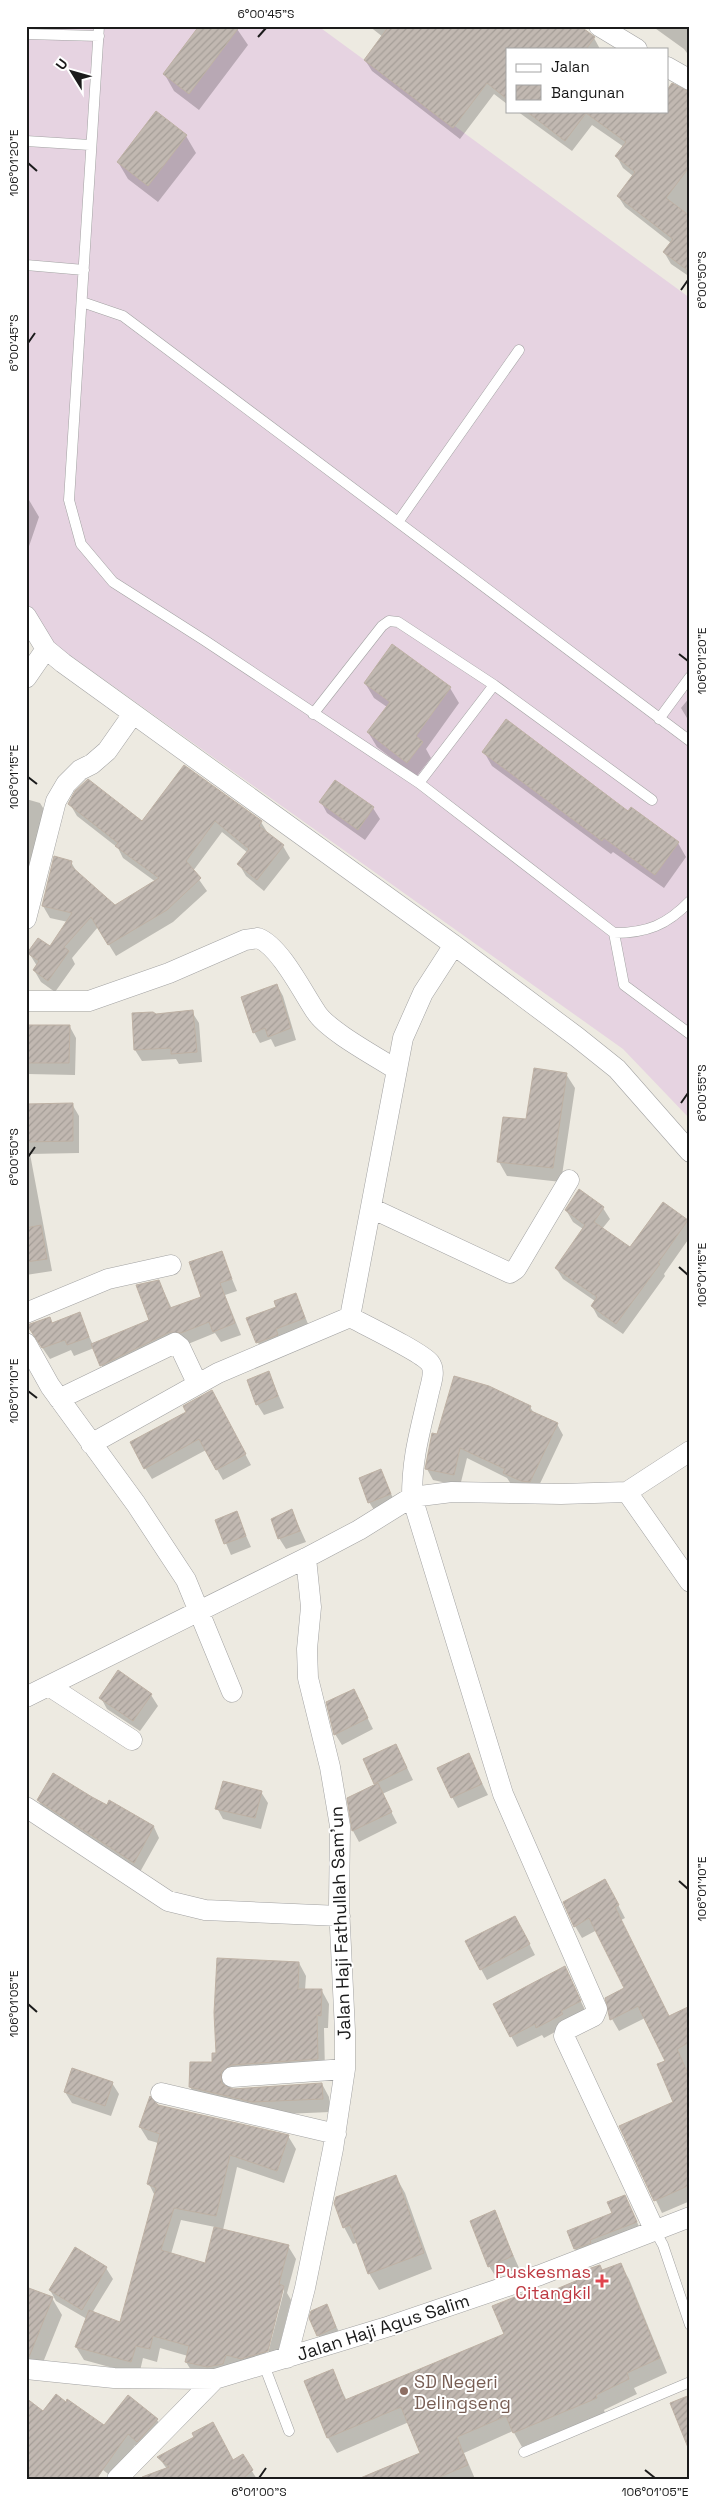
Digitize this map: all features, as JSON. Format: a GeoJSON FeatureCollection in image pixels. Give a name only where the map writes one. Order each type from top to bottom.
{"type":"FeatureCollection","features":[{"type":"Feature","properties":{"kind":"street"},"geometry":{"type":"LineString","coordinates":[[599,26],[635,48]]}},
{"type":"Feature","properties":{"kind":"street"},"geometry":{"type":"LineString","coordinates":[[668,67],[690,80]]}},
{"type":"Feature","properties":{"kind":"street"},"geometry":{"type":"LineString","coordinates":[[26,616],[46,649],[133,714],[454,945],[617,1069],[690,1152]]}},
{"type":"Feature","properties":{"kind":"street"},"geometry":{"type":"LineString","coordinates":[[26,678],[46,649]]}},
{"type":"Feature","properties":{"kind":"street"},"geometry":{"type":"LineString","coordinates":[[26,919],[56,801],[66,784],[80,770],[92,764],[107,750],[133,714]]}},
{"type":"Feature","properties":{"kind":"street"},"geometry":{"type":"LineString","coordinates":[[26,1002],[89,1002],[170,973],[245,940],[258,938],[267,944],[293,973],[322,1019],[397,1070]]}},
{"type":"Feature","properties":{"kind":"street"},"geometry":{"type":"LineString","coordinates":[[350,1317],[404,1038],[412,1015],[423,993],[454,945]]}},
{"type":"Feature","properties":{"kind":"street"},"geometry":{"type":"LineString","coordinates":[[371,1208],[510,1273],[516,1269],[569,1180]]}},
{"type":"Feature","properties":{"kind":"street"},"geometry":{"type":"LineString","coordinates":[[26,1313],[108,1279],[171,1265]]}},
{"type":"Feature","properties":{"kind":"street"},"geometry":{"type":"LineString","coordinates":[[91,1444],[197,1384],[290,1341],[350,1317]]}},
{"type":"Feature","properties":{"kind":"street"},"geometry":{"type":"LineString","coordinates":[[350,1317],[423,1357],[432,1367],[432,1379],[417,1437],[412,1472],[412,1497],[503,1794],[597,2009],[594,2016],[566,2030],[564,2036],[654,2229]]}},
{"type":"Feature","properties":{"kind":"street"},"geometry":{"type":"LineString","coordinates":[[26,1343],[59,1399],[136,1504],[186,1580],[232,1692]]}},
{"type":"Feature","properties":{"kind":"street"},"geometry":{"type":"LineString","coordinates":[[59,1399],[175,1343],[180,1347],[197,1384]]}},
{"type":"Feature","properties":{"kind":"street"},"geometry":{"type":"LineString","coordinates":[[26,1697],[199,1609],[306,1558],[359,1530],[412,1497],[452,1492],[561,1494],[627,1492],[690,1451]]}},
{"type":"Feature","properties":{"kind":"street"},"geometry":{"type":"LineString","coordinates":[[627,1492],[690,1582]]}},
{"type":"Feature","properties":{"kind":"street","name":"Jalan Haji Fathullah Sam'un"},"geometry":{"type":"LineString","coordinates":[[287,2358],[305,2288],[336,2134],[345,2070],[346,2031],[340,1916],[340,1826],[330,1768],[308,1678],[307,1649],[311,1607],[306,1558]]}},
{"type":"Feature","properties":{"kind":"street"},"geometry":{"type":"LineString","coordinates":[[49,1686],[132,1740]]}},
{"type":"Feature","properties":{"kind":"street"},"geometry":{"type":"LineString","coordinates":[[26,1807],[168,1901],[205,1910],[340,1916]]}},
{"type":"Feature","properties":{"kind":"street"},"geometry":{"type":"LineString","coordinates":[[232,2077],[345,2070]]}},
{"type":"Feature","properties":{"kind":"street"},"geometry":{"type":"LineString","coordinates":[[161,2093],[336,2134]]}},
{"type":"Feature","properties":{"kind":"street","name":"Jalan Haji Agus Salim"},"geometry":{"type":"LineString","coordinates":[[215,2379],[390,2326],[540,2275],[654,2229],[690,2217]]}},
{"type":"Feature","properties":{"kind":"street"},"geometry":{"type":"LineString","coordinates":[[26,2369],[114,2378],[215,2379]]}},
{"type":"Feature","properties":{"kind":"street"},"geometry":{"type":"LineString","coordinates":[[117,2479],[215,2379]]}},
{"type":"Feature","properties":{"kind":"lane"},"geometry":{"type":"LineString","coordinates":[[26,34],[99,31],[68,500],[80,544],[113,582],[419,783],[614,934],[624,985],[690,1034]]}},
{"type":"Feature","properties":{"kind":"lane"},"geometry":{"type":"LineString","coordinates":[[26,141],[90,145]]}},
{"type":"Feature","properties":{"kind":"lane"},"geometry":{"type":"LineString","coordinates":[[26,265],[84,270]]}},
{"type":"Feature","properties":{"kind":"lane"},"geometry":{"type":"LineString","coordinates":[[82,302],[122,316],[690,741]]}},
{"type":"Feature","properties":{"kind":"lane"},"geometry":{"type":"LineString","coordinates":[[398,522],[519,350]]}},
{"type":"Feature","properties":{"kind":"lane"},"geometry":{"type":"LineString","coordinates":[[313,714],[382,626],[390,621],[398,622],[494,685],[652,800]]}},
{"type":"Feature","properties":{"kind":"lane"},"geometry":{"type":"LineString","coordinates":[[659,719],[690,678]]}},
{"type":"Feature","properties":{"kind":"lane"},"geometry":{"type":"LineString","coordinates":[[419,783],[494,685]]}},
{"type":"Feature","properties":{"kind":"lane"},"geometry":{"type":"LineString","coordinates":[[614,934],[649,929],[674,917],[690,901]]}},
{"type":"Feature","properties":{"kind":"lane"},"geometry":{"type":"LineString","coordinates":[[654,2229],[663,2245],[690,2325]]}},
{"type":"Feature","properties":{"kind":"lane"},"geometry":{"type":"LineString","coordinates":[[264,2364],[289,2431]]}},
{"type":"Feature","properties":{"kind":"lane"},"geometry":{"type":"LineString","coordinates":[[524,2452],[690,2382]]}},
{"type":"Feature","properties":{"kind":"shaded area"},"geometry":{"type":"Polygon","coordinates":[[[26,26],[318,26],[690,298],[690,1119],[623,1049],[54,644],[26,601],[26,26]]]}},
{"type":"Feature","properties":{"kind":"building"},"geometry":{"type":"Polygon","coordinates":[[[199,26],[240,26],[189,94],[163,74],[199,26]]]}},
{"type":"Feature","properties":{"kind":"building"},"geometry":{"type":"Polygon","coordinates":[[[389,26],[580,26],[595,37],[587,48],[506,48],[506,98],[487,83],[453,128],[364,60],[389,26]]]}},
{"type":"Feature","properties":{"kind":"building"},"geometry":{"type":"Polygon","coordinates":[[[672,83],[690,92],[690,166],[666,198],[690,216],[690,272],[663,252],[673,239],[617,196],[635,172],[615,156],[626,142],[586,113],[565,141],[527,112],[668,112],[668,89],[672,83]]]}},
{"type":"Feature","properties":{"kind":"building"},"geometry":{"type":"Polygon","coordinates":[[[156,111],[187,135],[148,186],[117,162],[156,111]]]}},
{"type":"Feature","properties":{"kind":"building"},"geometry":{"type":"Polygon","coordinates":[[[392,644],[451,687],[416,736],[423,742],[407,763],[367,732],[390,702],[364,683],[392,644]]]}},
{"type":"Feature","properties":{"kind":"building"},"geometry":{"type":"Polygon","coordinates":[[[506,719],[628,811],[631,807],[679,842],[655,875],[604,838],[602,841],[482,752],[506,719]]]}},
{"type":"Feature","properties":{"kind":"building"},"geometry":{"type":"Polygon","coordinates":[[[184,765],[262,821],[259,826],[284,845],[257,880],[237,864],[249,849],[215,821],[186,861],[201,878],[167,910],[108,945],[91,917],[64,947],[69,951],[48,981],[33,970],[39,961],[27,953],[38,938],[50,946],[72,913],[42,906],[54,856],[72,861],[71,866],[115,905],[159,878],[115,846],[118,843],[68,804],[75,791],[88,779],[142,821],[184,765]]]}},
{"type":"Feature","properties":{"kind":"building"},"geometry":{"type":"Polygon","coordinates":[[[335,780],[374,807],[358,830],[319,802],[335,780]]]}},
{"type":"Feature","properties":{"kind":"building"},"geometry":{"type":"Polygon","coordinates":[[[277,984],[291,1028],[268,1037],[265,1028],[253,1033],[241,997],[277,984]]]}},
{"type":"Feature","properties":{"kind":"building"},"geometry":{"type":"Polygon","coordinates":[[[193,1010],[197,1052],[171,1054],[171,1048],[134,1050],[132,1013],[153,1012],[156,1014],[193,1010]]]}},
{"type":"Feature","properties":{"kind":"building"},"geometry":{"type":"Polygon","coordinates":[[[26,1025],[70,1025],[69,1063],[26,1063],[26,1025]]]}},
{"type":"Feature","properties":{"kind":"building"},"geometry":{"type":"Polygon","coordinates":[[[534,1068],[567,1073],[553,1168],[497,1162],[503,1117],[526,1119],[534,1068]]]}},
{"type":"Feature","properties":{"kind":"building"},"geometry":{"type":"Polygon","coordinates":[[[73,1103],[73,1141],[26,1142],[26,1104],[73,1103]]]}},
{"type":"Feature","properties":{"kind":"building"},"geometry":{"type":"Polygon","coordinates":[[[579,1189],[604,1207],[594,1222],[630,1247],[663,1202],[688,1220],[658,1263],[660,1264],[616,1324],[591,1306],[597,1297],[555,1268],[585,1225],[565,1210],[579,1189]]]}},
{"type":"Feature","properties":{"kind":"building"},"geometry":{"type":"Polygon","coordinates":[[[41,1225],[47,1259],[26,1262],[26,1228],[41,1225]]]}},
{"type":"Feature","properties":{"kind":"building"},"geometry":{"type":"Polygon","coordinates":[[[222,1251],[232,1279],[220,1283],[235,1323],[213,1332],[209,1322],[181,1333],[170,1332],[100,1366],[91,1344],[149,1320],[136,1285],[159,1280],[170,1308],[201,1297],[189,1262],[222,1251]]]}},
{"type":"Feature","properties":{"kind":"building"},"geometry":{"type":"Polygon","coordinates":[[[296,1293],[305,1318],[276,1329],[278,1335],[256,1343],[246,1318],[276,1307],[274,1301],[296,1293]]]}},
{"type":"Feature","properties":{"kind":"building"},"geometry":{"type":"Polygon","coordinates":[[[80,1312],[89,1337],[67,1345],[65,1340],[42,1348],[27,1325],[50,1317],[52,1323],[80,1312]]]}},
{"type":"Feature","properties":{"kind":"building"},"geometry":{"type":"Polygon","coordinates":[[[269,1371],[278,1396],[256,1405],[247,1380],[269,1371]]]}},
{"type":"Feature","properties":{"kind":"building"},"geometry":{"type":"Polygon","coordinates":[[[454,1376],[489,1386],[531,1406],[529,1410],[558,1423],[530,1482],[521,1481],[503,1473],[505,1469],[460,1448],[454,1475],[425,1469],[432,1433],[437,1434],[454,1376]]]}},
{"type":"Feature","properties":{"kind":"building"},"geometry":{"type":"Polygon","coordinates":[[[212,1390],[246,1454],[216,1470],[199,1439],[144,1469],[130,1442],[186,1412],[183,1406],[212,1390]]]}},
{"type":"Feature","properties":{"kind":"building"},"geometry":{"type":"Polygon","coordinates":[[[381,1469],[391,1494],[368,1503],[359,1478],[381,1469]]]}},
{"type":"Feature","properties":{"kind":"building"},"geometry":{"type":"Polygon","coordinates":[[[292,1509],[300,1531],[278,1539],[271,1519],[292,1509]]]}},
{"type":"Feature","properties":{"kind":"building"},"geometry":{"type":"Polygon","coordinates":[[[237,1511],[246,1536],[224,1544],[215,1520],[237,1511]]]}},
{"type":"Feature","properties":{"kind":"building"},"geometry":{"type":"Polygon","coordinates":[[[118,1670],[152,1694],[133,1721],[99,1698],[118,1670]]]}},
{"type":"Feature","properties":{"kind":"building"},"geometry":{"type":"Polygon","coordinates":[[[354,1689],[368,1718],[334,1735],[326,1702],[354,1689]]]}},
{"type":"Feature","properties":{"kind":"building"},"geometry":{"type":"Polygon","coordinates":[[[396,1744],[407,1768],[374,1784],[363,1759],[396,1744]]]}},
{"type":"Feature","properties":{"kind":"building"},"geometry":{"type":"Polygon","coordinates":[[[469,1753],[482,1784],[451,1798],[437,1768],[469,1753]]]}},
{"type":"Feature","properties":{"kind":"building"},"geometry":{"type":"Polygon","coordinates":[[[53,1773],[107,1805],[109,1800],[154,1826],[134,1863],[37,1800],[53,1773]]]}},
{"type":"Feature","properties":{"kind":"building"},"geometry":{"type":"Polygon","coordinates":[[[223,1781],[262,1791],[255,1818],[215,1809],[223,1781]]]}},
{"type":"Feature","properties":{"kind":"building"},"geometry":{"type":"Polygon","coordinates":[[[378,1783],[392,1812],[352,1831],[347,1798],[378,1783]]]}},
{"type":"Feature","properties":{"kind":"building"},"geometry":{"type":"Polygon","coordinates":[[[605,1879],[619,1905],[615,1907],[669,2016],[690,2006],[690,2042],[677,2049],[690,2078],[690,2185],[654,2201],[619,2126],[673,2102],[657,2064],[665,2061],[638,2006],[610,2020],[605,1998],[624,1988],[589,1918],[574,1927],[563,1902],[605,1879]]]}},
{"type":"Feature","properties":{"kind":"building"},"geometry":{"type":"Polygon","coordinates":[[[515,1916],[530,1944],[480,1970],[465,1941],[515,1916]]]}},
{"type":"Feature","properties":{"kind":"building"},"geometry":{"type":"Polygon","coordinates":[[[217,1958],[299,1962],[298,1989],[322,1989],[321,2016],[317,2015],[318,2059],[231,2065],[221,2072],[222,2084],[233,2089],[322,2083],[323,2099],[252,2102],[189,2087],[190,2062],[212,2062],[212,2053],[216,2053],[214,2013],[217,1958]]]}},
{"type":"Feature","properties":{"kind":"building"},"geometry":{"type":"Polygon","coordinates":[[[565,1966],[581,2001],[561,2011],[563,2014],[536,2028],[535,2024],[510,2037],[493,2004],[565,1966]]]}},
{"type":"Feature","properties":{"kind":"building"},"geometry":{"type":"Polygon","coordinates":[[[72,2068],[113,2082],[105,2106],[64,2092],[72,2068]]]}},
{"type":"Feature","properties":{"kind":"building"},"geometry":{"type":"Polygon","coordinates":[[[150,2096],[158,2105],[289,2135],[277,2171],[230,2155],[216,2216],[174,2208],[161,2250],[205,2263],[214,2227],[289,2245],[279,2284],[284,2286],[268,2351],[241,2359],[226,2355],[223,2364],[207,2367],[185,2362],[189,2346],[153,2336],[150,2349],[136,2346],[131,2362],[75,2347],[89,2310],[120,2322],[156,2188],[147,2184],[160,2134],[139,2127],[150,2096]]]}},
{"type":"Feature","properties":{"kind":"building"},"geometry":{"type":"Polygon","coordinates":[[[396,2175],[424,2253],[368,2274],[350,2225],[343,2228],[334,2203],[336,2197],[396,2175]]]}},
{"type":"Feature","properties":{"kind":"building"},"geometry":{"type":"Polygon","coordinates":[[[625,2195],[637,2222],[590,2240],[591,2243],[574,2249],[567,2231],[612,2213],[607,2202],[625,2195]]]}},
{"type":"Feature","properties":{"kind":"building"},"geometry":{"type":"Polygon","coordinates":[[[495,2210],[513,2256],[488,2267],[470,2221],[495,2210]]]}},
{"type":"Feature","properties":{"kind":"building"},"geometry":{"type":"Polygon","coordinates":[[[75,2247],[107,2267],[82,2310],[49,2290],[75,2247]]]}},
{"type":"Feature","properties":{"kind":"building"},"geometry":{"type":"Polygon","coordinates":[[[621,2263],[660,2358],[627,2373],[629,2379],[596,2395],[597,2398],[513,2433],[506,2416],[457,2437],[468,2465],[435,2479],[358,2479],[420,2453],[401,2407],[327,2438],[304,2381],[333,2369],[345,2400],[504,2334],[492,2306],[525,2293],[528,2301],[585,2277],[582,2271],[600,2265],[602,2270],[621,2263]]]}},
{"type":"Feature","properties":{"kind":"building"},"geometry":{"type":"Polygon","coordinates":[[[26,2287],[53,2297],[29,2357],[26,2357],[26,2287]]]}},
{"type":"Feature","properties":{"kind":"building"},"geometry":{"type":"Polygon","coordinates":[[[327,2304],[336,2327],[317,2336],[309,2318],[311,2311],[327,2304]]]}},
{"type":"Feature","properties":{"kind":"building"},"geometry":{"type":"Polygon","coordinates":[[[56,2394],[66,2402],[67,2399],[104,2425],[128,2395],[158,2419],[137,2442],[128,2434],[96,2479],[26,2479],[26,2398],[43,2411],[56,2394]]]}},
{"type":"Feature","properties":{"kind":"building"},"geometry":{"type":"Polygon","coordinates":[[[690,2395],[690,2449],[689,2450],[670,2403],[690,2395]]]}},
{"type":"Feature","properties":{"kind":"building"},"geometry":{"type":"Polygon","coordinates":[[[213,2422],[233,2460],[243,2454],[253,2470],[243,2479],[142,2479],[142,2477],[169,2467],[157,2457],[194,2437],[192,2433],[213,2422]]]}},
{"type":"Feature","properties":{"kind":"place","name":"Puskesmas Citangkil"},"geometry":{"type":"Point","coordinates":[602,2281]}},
{"type":"Feature","properties":{"kind":"place","name":"SD Negeri Delingseng"},"geometry":{"type":"Point","coordinates":[404,2391]}}]}
